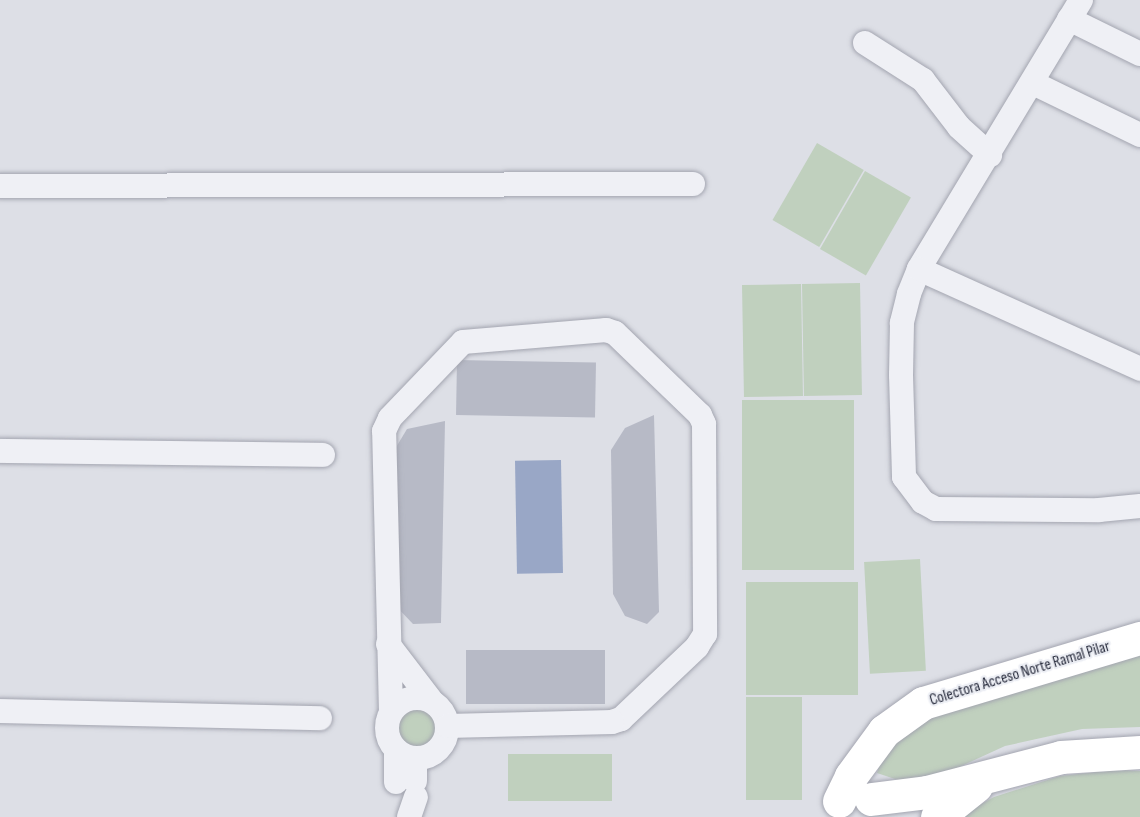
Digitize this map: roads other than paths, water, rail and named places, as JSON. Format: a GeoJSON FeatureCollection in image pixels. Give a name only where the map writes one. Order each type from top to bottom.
{"type":"FeatureCollection","features":[{"type":"Feature","properties":{"kind":"street"},"geometry":{"type":"LineString","coordinates":[[1140,54],[1075,9],[1033,83],[919,269],[902,323],[901,375],[904,477],[923,502],[953,510],[1100,510],[1140,506]]}},
{"type":"Feature","properties":{"kind":"street"},"geometry":{"type":"LineString","coordinates":[[865,43],[924,80],[959,127],[990,154]]}},
{"type":"Feature","properties":{"kind":"street"},"geometry":{"type":"LineString","coordinates":[[1033,83],[1140,135]]}},
{"type":"Feature","properties":{"kind":"street"},"geometry":{"type":"LineString","coordinates":[[0,186],[693,184]]}},
{"type":"Feature","properties":{"kind":"street"},"geometry":{"type":"LineString","coordinates":[[919,269],[1140,369]]}},
{"type":"Feature","properties":{"kind":"street"},"geometry":{"type":"LineString","coordinates":[[405,788],[387,732],[391,712],[384,431],[390,418],[464,342],[606,330],[615,333],[700,415],[704,424],[705,633],[697,647],[621,719],[612,722],[448,726]]}},
{"type":"Feature","properties":{"kind":"street"},"geometry":{"type":"LineString","coordinates":[[0,451],[323,455]]}},
{"type":"Feature","properties":{"kind":"street","name":"Colectora Acceso Norte Ramal Pilar"},"geometry":{"type":"LineString","coordinates":[[856,809],[851,776],[884,732],[923,703],[1140,638]]}},
{"type":"Feature","properties":{"kind":"street"},"geometry":{"type":"LineString","coordinates":[[388,644],[430,699],[444,713],[448,726],[447,736],[405,788]]}},
{"type":"Feature","properties":{"kind":"street"},"geometry":{"type":"LineString","coordinates":[[391,712],[412,697],[430,699]]}},
{"type":"Feature","properties":{"kind":"street"},"geometry":{"type":"LineString","coordinates":[[0,711],[320,718]]}},
{"type":"Feature","properties":{"kind":"street"},"geometry":{"type":"LineString","coordinates":[[856,809],[1061,758],[1140,752]]}},
{"type":"Feature","properties":{"kind":"street"},"geometry":{"type":"LineString","coordinates":[[937,817],[995,774]]}},
{"type":"Feature","properties":{"kind":"water"},"geometry":{"type":"Polygon","coordinates":[[[561,460],[563,573],[517,574],[515,461],[561,460]]]}}]}
